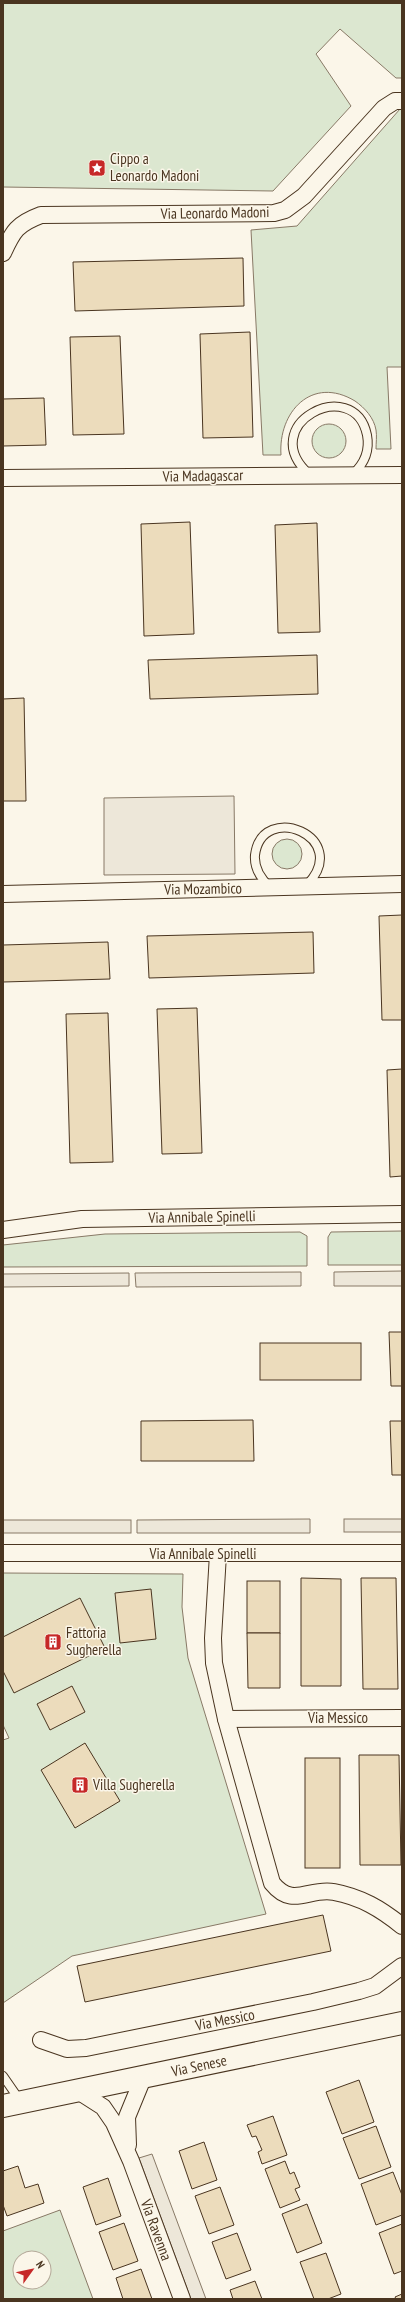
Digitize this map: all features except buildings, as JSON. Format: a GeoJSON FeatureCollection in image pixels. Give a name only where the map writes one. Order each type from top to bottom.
{"type":"FeatureCollection","features":[{"type":"Feature","properties":{"kind":"main road","name":"Via Senese"},"geometry":{"type":"LineString","coordinates":[[12,2104],[400,2025]]}},
{"type":"Feature","properties":{"kind":"street","name":"Via Leonardo Madoni"},"geometry":{"type":"LineString","coordinates":[[8,230],[41,215],[274,213],[285,210],[304,196],[384,108],[395,101],[402,101]]}},
{"type":"Feature","properties":{"kind":"street"},"geometry":{"type":"LineString","coordinates":[[3,253],[8,230]]}},
{"type":"Feature","properties":{"kind":"street","name":"Via Madagascar"},"geometry":{"type":"LineString","coordinates":[[3,478],[402,475]]}},
{"type":"Feature","properties":{"kind":"street","name":"Via Mozambico"},"geometry":{"type":"LineString","coordinates":[[3,894],[402,884]]}},
{"type":"Feature","properties":{"kind":"street","name":"Via Annibale Spinelli"},"geometry":{"type":"LineString","coordinates":[[3,1230],[82,1219],[402,1214]]}},
{"type":"Feature","properties":{"kind":"street","name":"Via Annibale Spinelli"},"geometry":{"type":"LineString","coordinates":[[3,1553],[402,1553]]}},
{"type":"Feature","properties":{"kind":"street"},"geometry":{"type":"LineString","coordinates":[[218,1554],[213,1638],[214,1663],[226,1719],[272,1883],[280,1893],[287,1896],[332,1891],[345,1894],[380,1908],[402,1926]]}},
{"type":"Feature","properties":{"kind":"street","name":"Via Messico"},"geometry":{"type":"LineString","coordinates":[[226,1719],[402,1718]]}},
{"type":"Feature","properties":{"kind":"street","name":"Via Messico"},"geometry":{"type":"LineString","coordinates":[[41,2040],[67,2050],[86,2048],[313,2002],[375,1986],[402,1966]]}},
{"type":"Feature","properties":{"kind":"street","name":"Via Ravenna"},"geometry":{"type":"LineString","coordinates":[[130,2161],[127,2117],[143,2078]]}},
{"type":"Feature","properties":{"kind":"street","name":"Via Ravenna"},"geometry":{"type":"LineString","coordinates":[[78,2091],[97,2102],[107,2112],[130,2161],[182,2299]]}},
{"type":"Feature","properties":{"kind":"lane"},"geometry":{"type":"LineString","coordinates":[[311,476],[298,462],[293,444],[296,431],[302,420],[312,412],[324,407],[337,407],[349,411],[359,419],[366,430],[368,443],[367,455],[361,467],[351,476]]}},
{"type":"Feature","properties":{"kind":"lane"},"geometry":{"type":"LineString","coordinates":[[271,888],[263,881],[257,871],[255,860],[256,849],[261,839],[270,832],[285,827],[302,830],[317,846],[320,857],[319,868],[314,878],[307,886]]}},
{"type":"Feature","properties":{"kind":"lane"},"geometry":{"type":"LineString","coordinates":[[3,2076],[12,2104]]}},
{"type":"Feature","properties":{"kind":"green space"},"geometry":{"type":"Polygon","coordinates":[[[3,3],[402,3],[402,78],[396,78],[340,29],[316,54],[351,106],[273,191],[3,187],[3,3]]]}},
{"type":"Feature","properties":{"kind":"green space"},"geometry":{"type":"Polygon","coordinates":[[[400,109],[402,109],[402,367],[387,367],[391,449],[376,449],[375,426],[366,410],[355,401],[339,394],[325,392],[312,395],[301,402],[292,412],[285,425],[281,455],[263,455],[251,230],[297,226],[400,109]]]}},
{"type":"Feature","properties":{"kind":"green space"},"geometry":{"type":"Polygon","coordinates":[[[332,424],[339,426],[344,431],[346,441],[344,451],[339,456],[326,458],[319,456],[314,451],[312,438],[314,431],[319,426],[332,424]]]}},
{"type":"Feature","properties":{"kind":"green space"},"geometry":{"type":"Polygon","coordinates":[[[287,839],[293,840],[301,848],[301,860],[293,868],[287,869],[281,868],[273,860],[272,854],[273,848],[281,840],[287,839]]]}},
{"type":"Feature","properties":{"kind":"green space"},"geometry":{"type":"Polygon","coordinates":[[[402,1231],[402,1265],[328,1265],[328,1237],[331,1232],[402,1231]]]}},
{"type":"Feature","properties":{"kind":"green space"},"geometry":{"type":"Polygon","coordinates":[[[300,1232],[307,1236],[307,1266],[3,1267],[3,1245],[105,1234],[300,1232]]]}},
{"type":"Feature","properties":{"kind":"green space"},"geometry":{"type":"Polygon","coordinates":[[[3,1573],[183,1574],[182,1607],[188,1658],[266,1914],[72,1956],[3,2003],[3,1740],[9,1738],[3,1725],[3,1573]]]}},
{"type":"Feature","properties":{"kind":"green space"},"geometry":{"type":"Polygon","coordinates":[[[60,2210],[93,2299],[3,2299],[3,2231],[60,2210]]]}},
{"type":"Feature","properties":{"kind":"shaded area"},"geometry":{"type":"Polygon","coordinates":[[[234,796],[235,874],[104,875],[104,798],[234,796]]]}},
{"type":"Feature","properties":{"kind":"shaded area"},"geometry":{"type":"Polygon","coordinates":[[[402,1271],[402,1286],[334,1286],[334,1272],[402,1271]]]}},
{"type":"Feature","properties":{"kind":"shaded area"},"geometry":{"type":"Polygon","coordinates":[[[301,1272],[301,1286],[136,1287],[135,1273],[301,1272]]]}},
{"type":"Feature","properties":{"kind":"shaded area"},"geometry":{"type":"Polygon","coordinates":[[[129,1273],[129,1286],[3,1287],[3,1274],[129,1273]]]}},
{"type":"Feature","properties":{"kind":"shaded area"},"geometry":{"type":"Polygon","coordinates":[[[310,1519],[310,1533],[137,1533],[137,1520],[310,1519]]]}},
{"type":"Feature","properties":{"kind":"shaded area"},"geometry":{"type":"Polygon","coordinates":[[[344,1519],[402,1519],[402,1532],[344,1532],[344,1519]]]}},
{"type":"Feature","properties":{"kind":"shaded area"},"geometry":{"type":"Polygon","coordinates":[[[3,1520],[131,1520],[131,1533],[3,1533],[3,1520]]]}},
{"type":"Feature","properties":{"kind":"shaded area"},"geometry":{"type":"Polygon","coordinates":[[[152,2154],[206,2299],[191,2299],[139,2158],[152,2154]]]}},
{"type":"Feature","properties":{"kind":"place","name":"Cippo a Leonardo Madoni"},"geometry":{"type":"Point","coordinates":[97,168]}},
{"type":"Feature","properties":{"kind":"place","name":"Fattoria Sugherella"},"geometry":{"type":"Point","coordinates":[53,1642]}},
{"type":"Feature","properties":{"kind":"place","name":"Villa Sugherella"},"geometry":{"type":"Point","coordinates":[80,1785]}}]}
